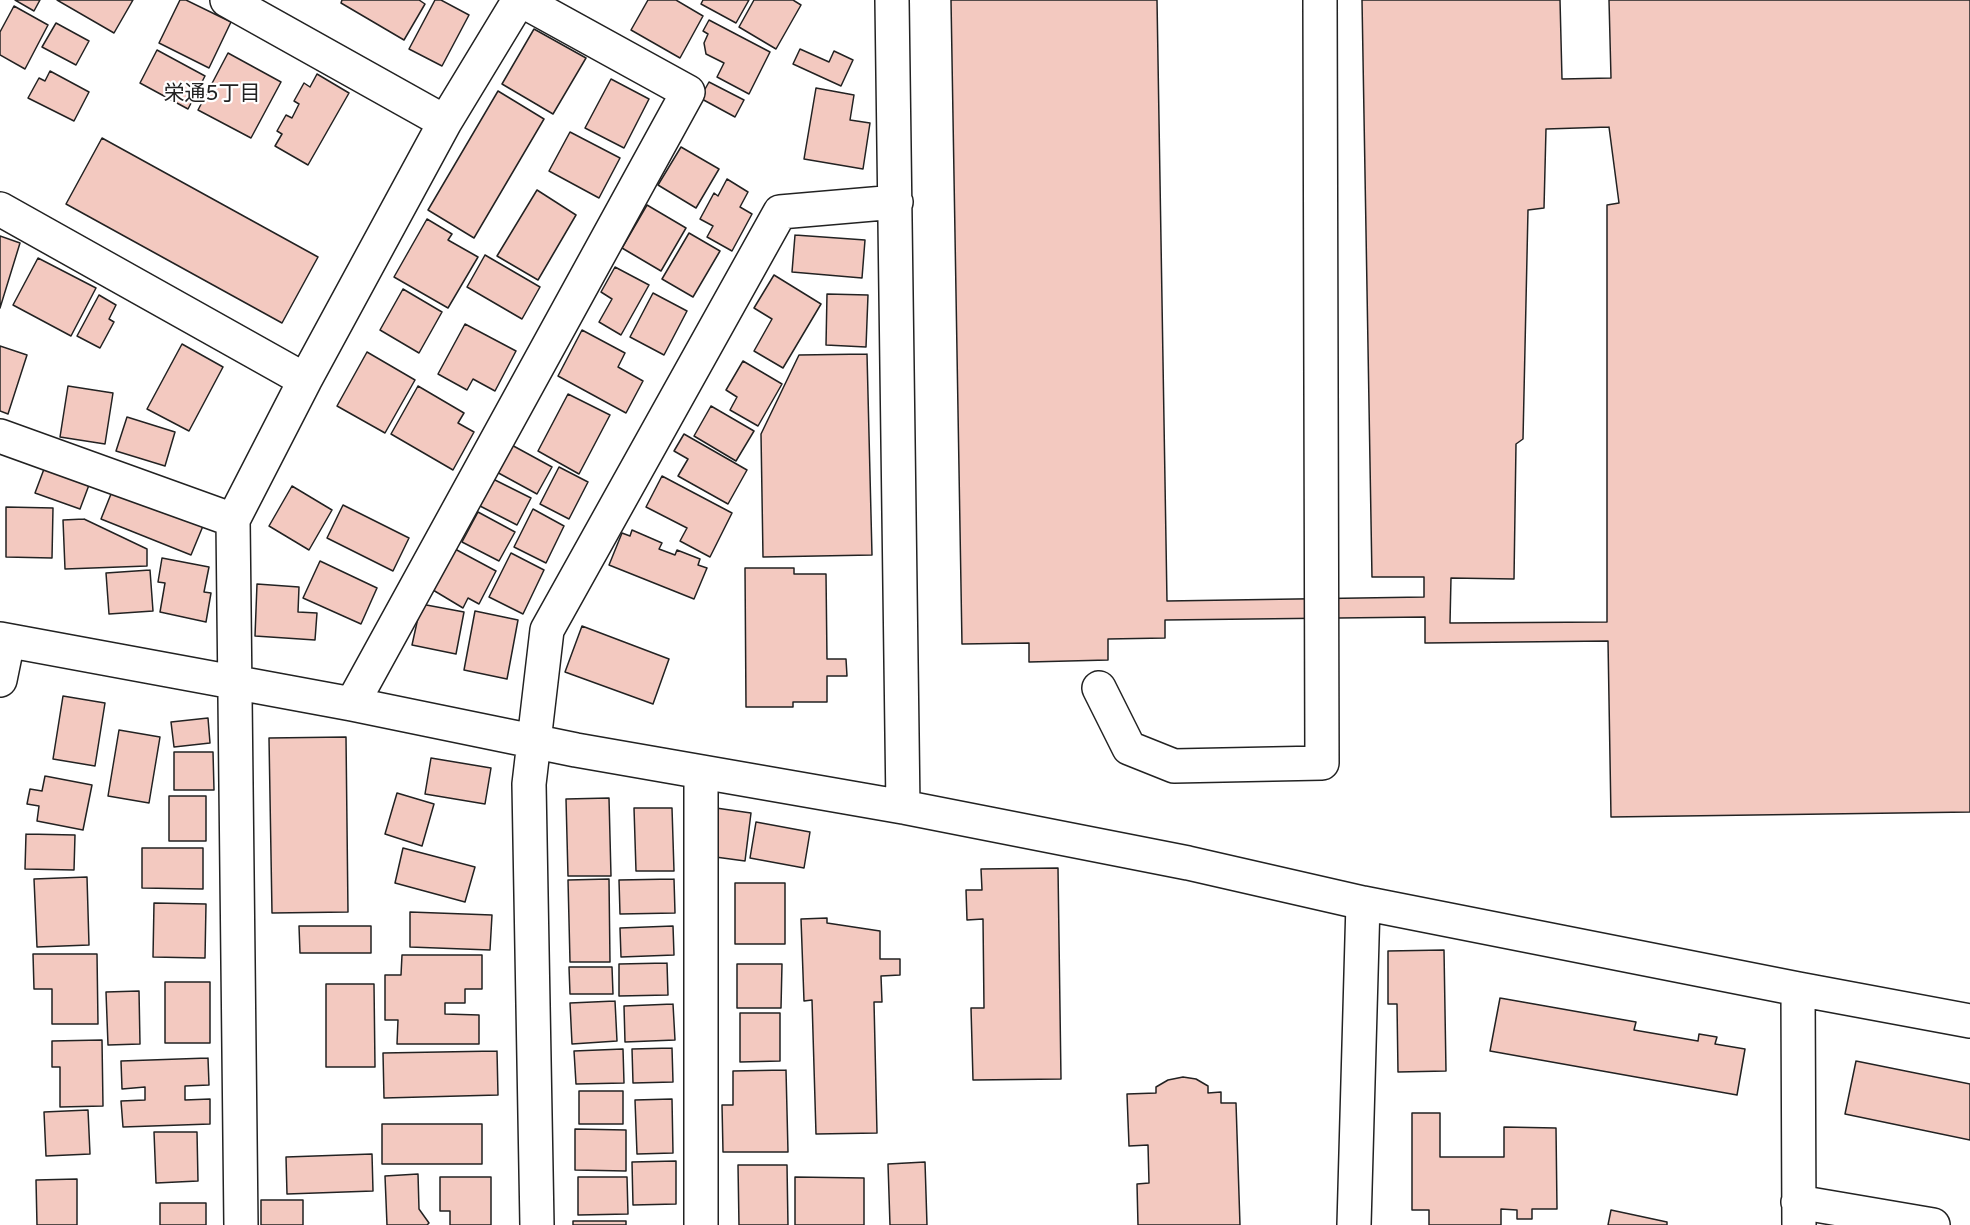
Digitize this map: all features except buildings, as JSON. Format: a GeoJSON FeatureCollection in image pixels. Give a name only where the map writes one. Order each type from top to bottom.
{"type":"FeatureCollection","features":[{"type":"Feature","properties":{"kind":"street"},"geometry":{"type":"LineString","coordinates":[[227,0],[445,122]]}},
{"type":"Feature","properties":{"kind":"street"},"geometry":{"type":"LineString","coordinates":[[241,1225],[233,520],[305,380],[445,122],[520,0],[688,92],[352,704]]}},
{"type":"Feature","properties":{"kind":"street"},"geometry":{"type":"LineString","coordinates":[[892,0],[903,807]]}},
{"type":"Feature","properties":{"kind":"street"},"geometry":{"type":"LineString","coordinates":[[1099,688],[1129,748],[1174,766],[1323,763],[1320,0]]}},
{"type":"Feature","properties":{"kind":"street"},"geometry":{"type":"LineString","coordinates":[[537,1225],[529,784],[547,630],[780,212],[896,202]]}},
{"type":"Feature","properties":{"kind":"street"},"geometry":{"type":"LineString","coordinates":[[0,208],[305,380]]}},
{"type":"Feature","properties":{"kind":"street"},"geometry":{"type":"LineString","coordinates":[[0,436],[233,520]]}},
{"type":"Feature","properties":{"kind":"street"},"geometry":{"type":"LineString","coordinates":[[0,680],[4,640],[352,704],[533,741],[903,807],[1188,863],[1363,903],[1798,990],[1970,1021]]}},
{"type":"Feature","properties":{"kind":"street"},"geometry":{"type":"LineString","coordinates":[[700,1225],[701,772]]}},
{"type":"Feature","properties":{"kind":"street"},"geometry":{"type":"LineString","coordinates":[[1354,1225],[1363,903]]}},
{"type":"Feature","properties":{"kind":"street"},"geometry":{"type":"LineString","coordinates":[[1798,990],[1798,1213],[1933,1225]]}},
{"type":"Feature","properties":{"kind":"district","name":"栄通5丁目"},"geometry":{"type":"Point","coordinates":[212,96]}}]}
